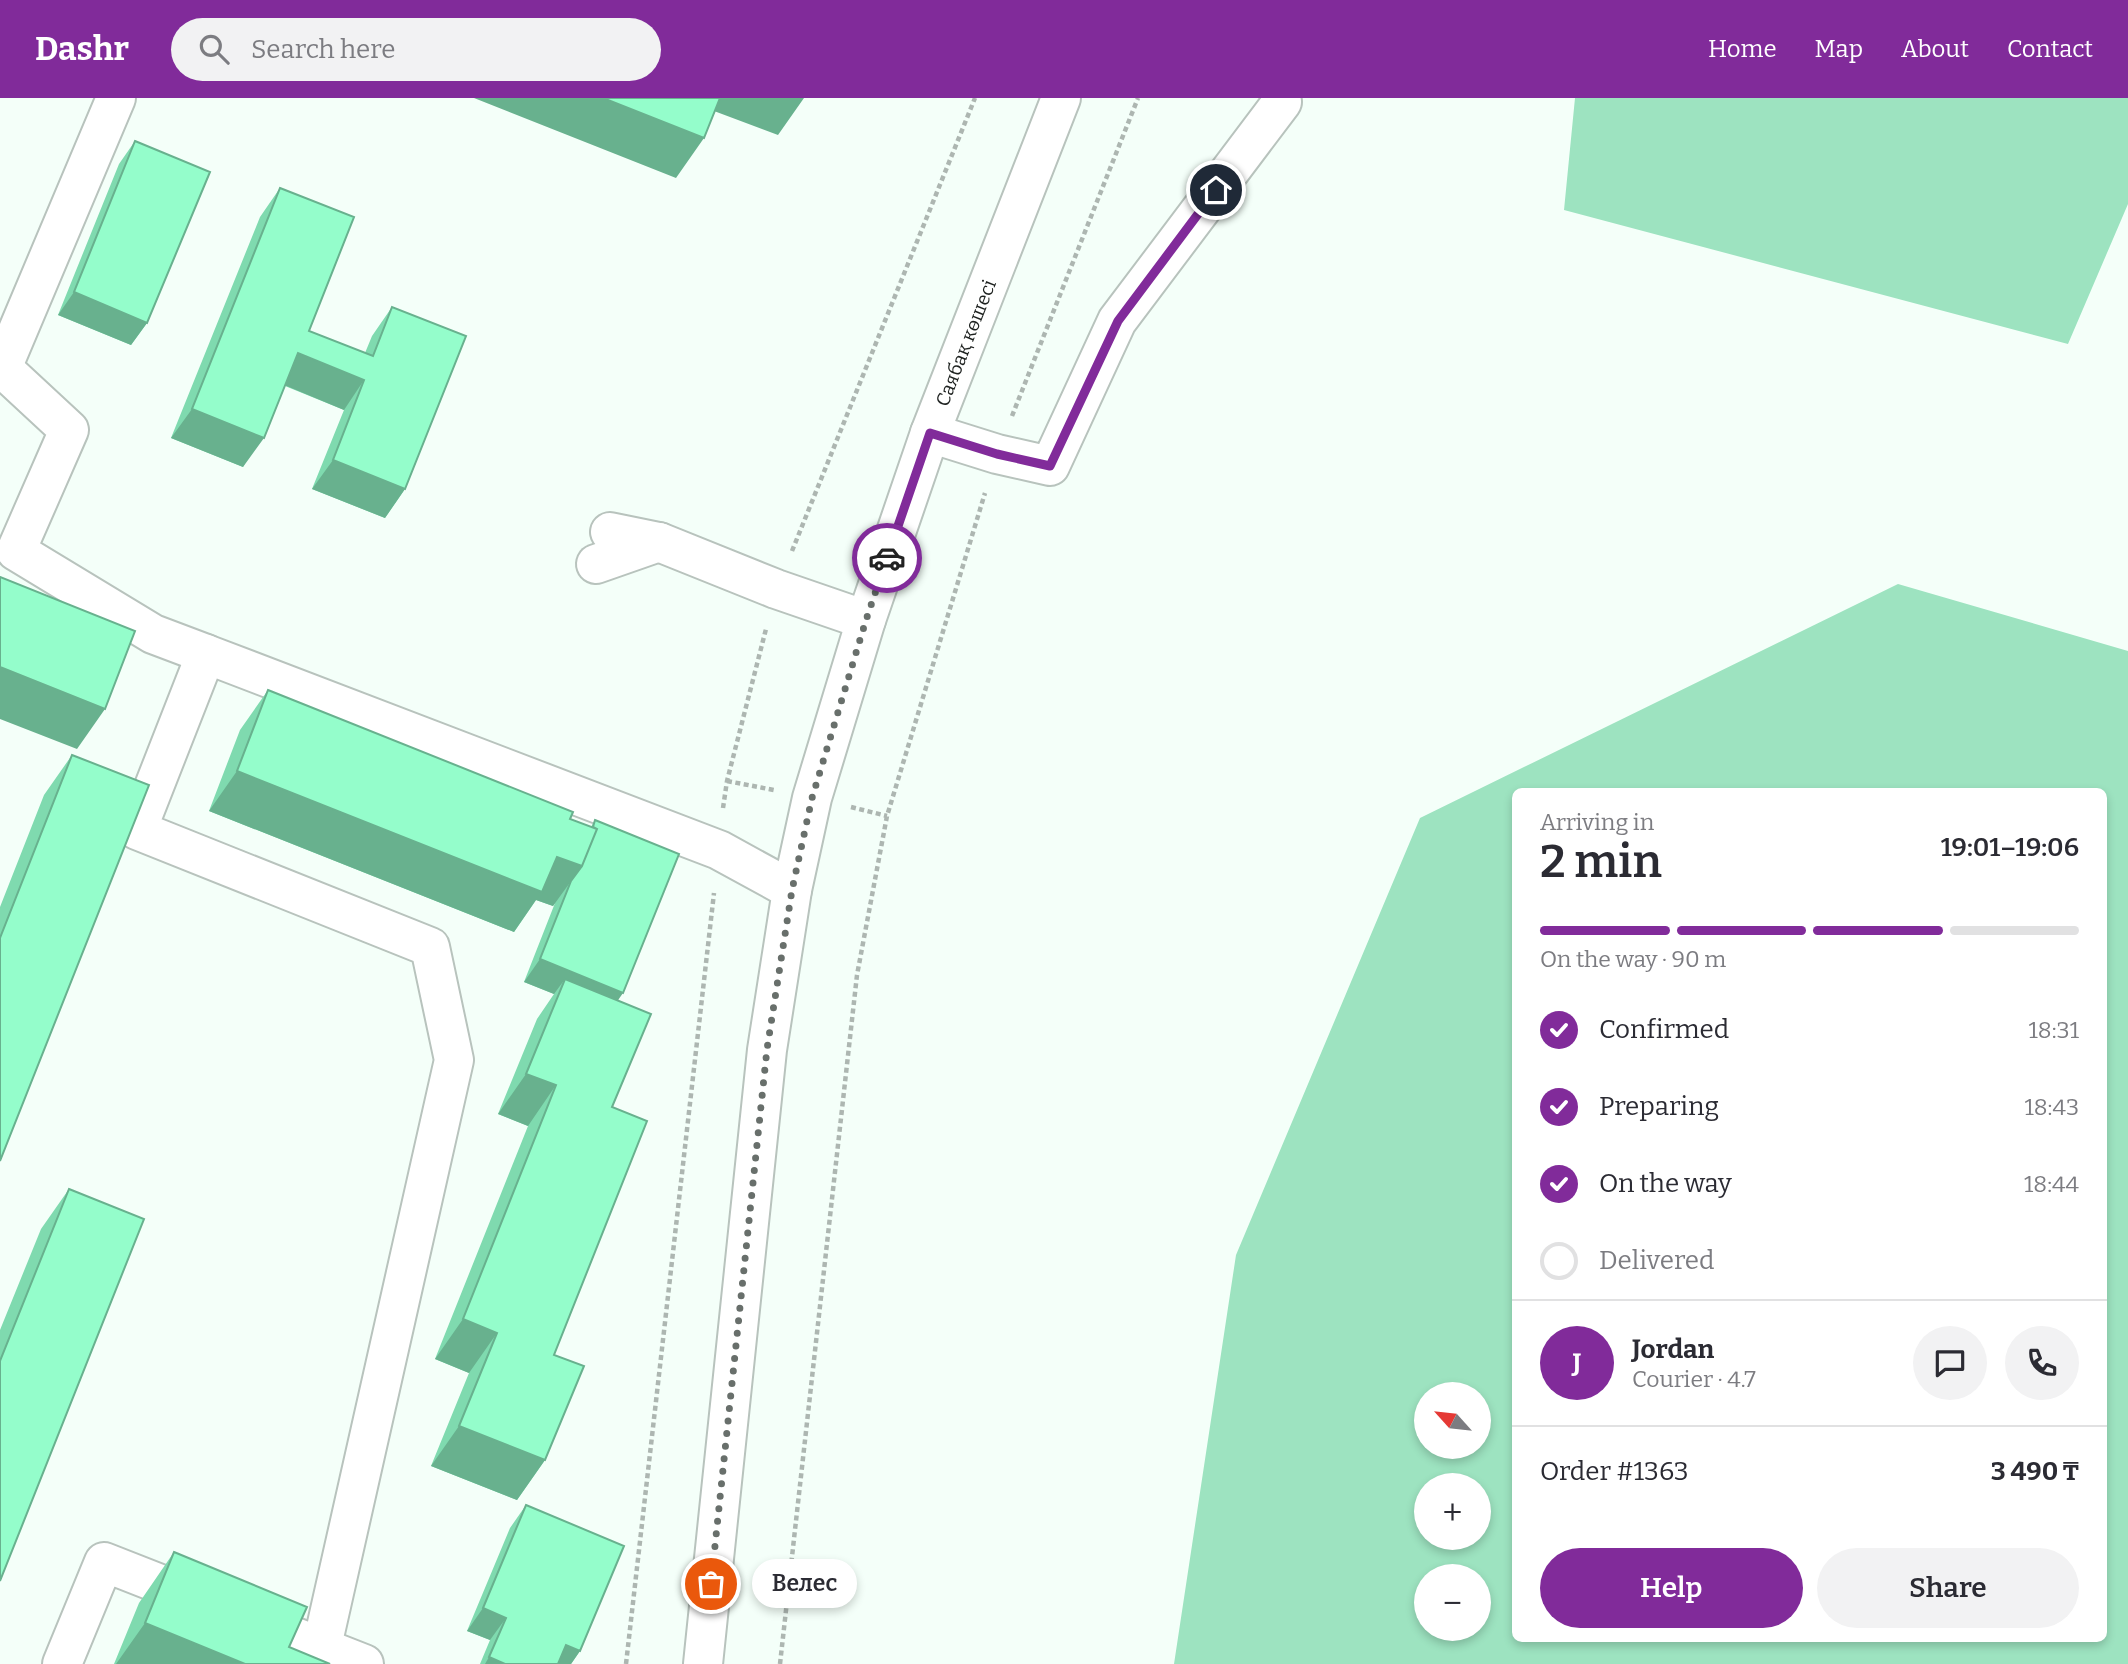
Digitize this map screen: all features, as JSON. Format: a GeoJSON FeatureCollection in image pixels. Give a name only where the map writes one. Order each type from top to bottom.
{"type":"FeatureCollection","features":[{"type":"Feature","properties":{"kind":"street"},"geometry":{"type":"LineString","coordinates":[[116,98],[1,367],[69,430],[8,546],[153,634],[719,850],[792,890]]}},
{"type":"Feature","properties":{"kind":"street","name":"Саябақ көшесі"},"geometry":{"type":"LineString","coordinates":[[703,1664],[767,1049],[792,890],[812,798],[866,620],[930,433],[1061,98]]}},
{"type":"Feature","properties":{"kind":"street"},"geometry":{"type":"LineString","coordinates":[[930,433],[997,454],[1050,466],[1118,321],[1282,102]]}},
{"type":"Feature","properties":{"kind":"street"},"geometry":{"type":"LineString","coordinates":[[603,548],[659,542],[776,589],[866,620]]}},
{"type":"Feature","properties":{"kind":"street"},"geometry":{"type":"LineString","coordinates":[[206,654],[137,830],[430,947],[454,1060],[321,1646]]}},
{"type":"Feature","properties":{"kind":"street"},"geometry":{"type":"LineString","coordinates":[[62,1664],[104,1562],[364,1664]]}},
{"type":"Feature","properties":{"kind":"path"},"geometry":{"type":"LineString","coordinates":[[780,1664],[857,975],[887,816],[997,454],[1138,98]]}},
{"type":"Feature","properties":{"kind":"green space"},"geometry":{"type":"Polygon","coordinates":[[[1575,98],[2128,98],[2128,204],[2068,344],[1564,210],[1575,98]]]}},
{"type":"Feature","properties":{"kind":"green space"},"geometry":{"type":"Polygon","coordinates":[[[1898,584],[2128,651],[2128,1664],[1174,1664],[1236,1255],[1420,818],[1898,584]]]}},
{"type":"Feature","properties":{"kind":"building"},"geometry":{"type":"Polygon","coordinates":[[[603,98],[720,98],[704,138],[603,98]]]}},
{"type":"Feature","properties":{"kind":"building"},"geometry":{"type":"Polygon","coordinates":[[[135,141],[210,172],[147,323],[74,292],[135,141]]]}},
{"type":"Feature","properties":{"kind":"building"},"geometry":{"type":"Polygon","coordinates":[[[280,188],[354,217],[309,331],[373,356],[392,307],[466,336],[405,489],[333,460],[364,380],[298,353],[264,438],[192,409],[280,188]]]}},
{"type":"Feature","properties":{"kind":"building"},"geometry":{"type":"Polygon","coordinates":[[[0,577],[135,631],[105,709],[0,667],[0,577]]]}},
{"type":"Feature","properties":{"kind":"building"},"geometry":{"type":"Polygon","coordinates":[[[268,690],[573,812],[570,819],[597,829],[582,866],[557,857],[542,892],[237,771],[268,690]]]}},
{"type":"Feature","properties":{"kind":"building"},"geometry":{"type":"Polygon","coordinates":[[[72,755],[149,785],[0,1161],[0,938],[72,755]]]}},
{"type":"Feature","properties":{"kind":"building"},"geometry":{"type":"Polygon","coordinates":[[[595,820],[679,854],[623,993],[540,959],[571,881],[582,866],[597,829],[593,827],[595,820]]]}},
{"type":"Feature","properties":{"kind":"building"},"geometry":{"type":"Polygon","coordinates":[[[565,979],[651,1014],[612,1107],[647,1121],[554,1355],[584,1366],[545,1460],[459,1426],[497,1333],[463,1319],[556,1085],[526,1074],[565,979]]]}},
{"type":"Feature","properties":{"kind":"building"},"geometry":{"type":"Polygon","coordinates":[[[69,1189],[144,1219],[0,1581],[0,1361],[69,1189]]]}},
{"type":"Feature","properties":{"kind":"building"},"geometry":{"type":"Polygon","coordinates":[[[526,1505],[624,1546],[580,1651],[566,1645],[558,1664],[505,1664],[489,1657],[506,1618],[483,1608],[526,1505]]]}},
{"type":"Feature","properties":{"kind":"building"},"geometry":{"type":"Polygon","coordinates":[[[174,1552],[307,1607],[289,1647],[330,1664],[245,1664],[145,1623],[174,1552]]]}},
{"type":"Feature","properties":{"kind":"way so far"},"geometry":{"type":"LineString","coordinates":[[711,1584],[767,1049],[792,890],[812,798],[887,558]]}},
{"type":"Feature","properties":{"kind":"place","name":"Велес"},"geometry":{"type":"Point","coordinates":[711,1584]}},
{"type":"Feature","properties":{"kind":"route"},"geometry":{"type":"LineString","coordinates":[[887,558],[930,433],[997,454],[1050,466],[1118,321],[1216,190]]}}]}
